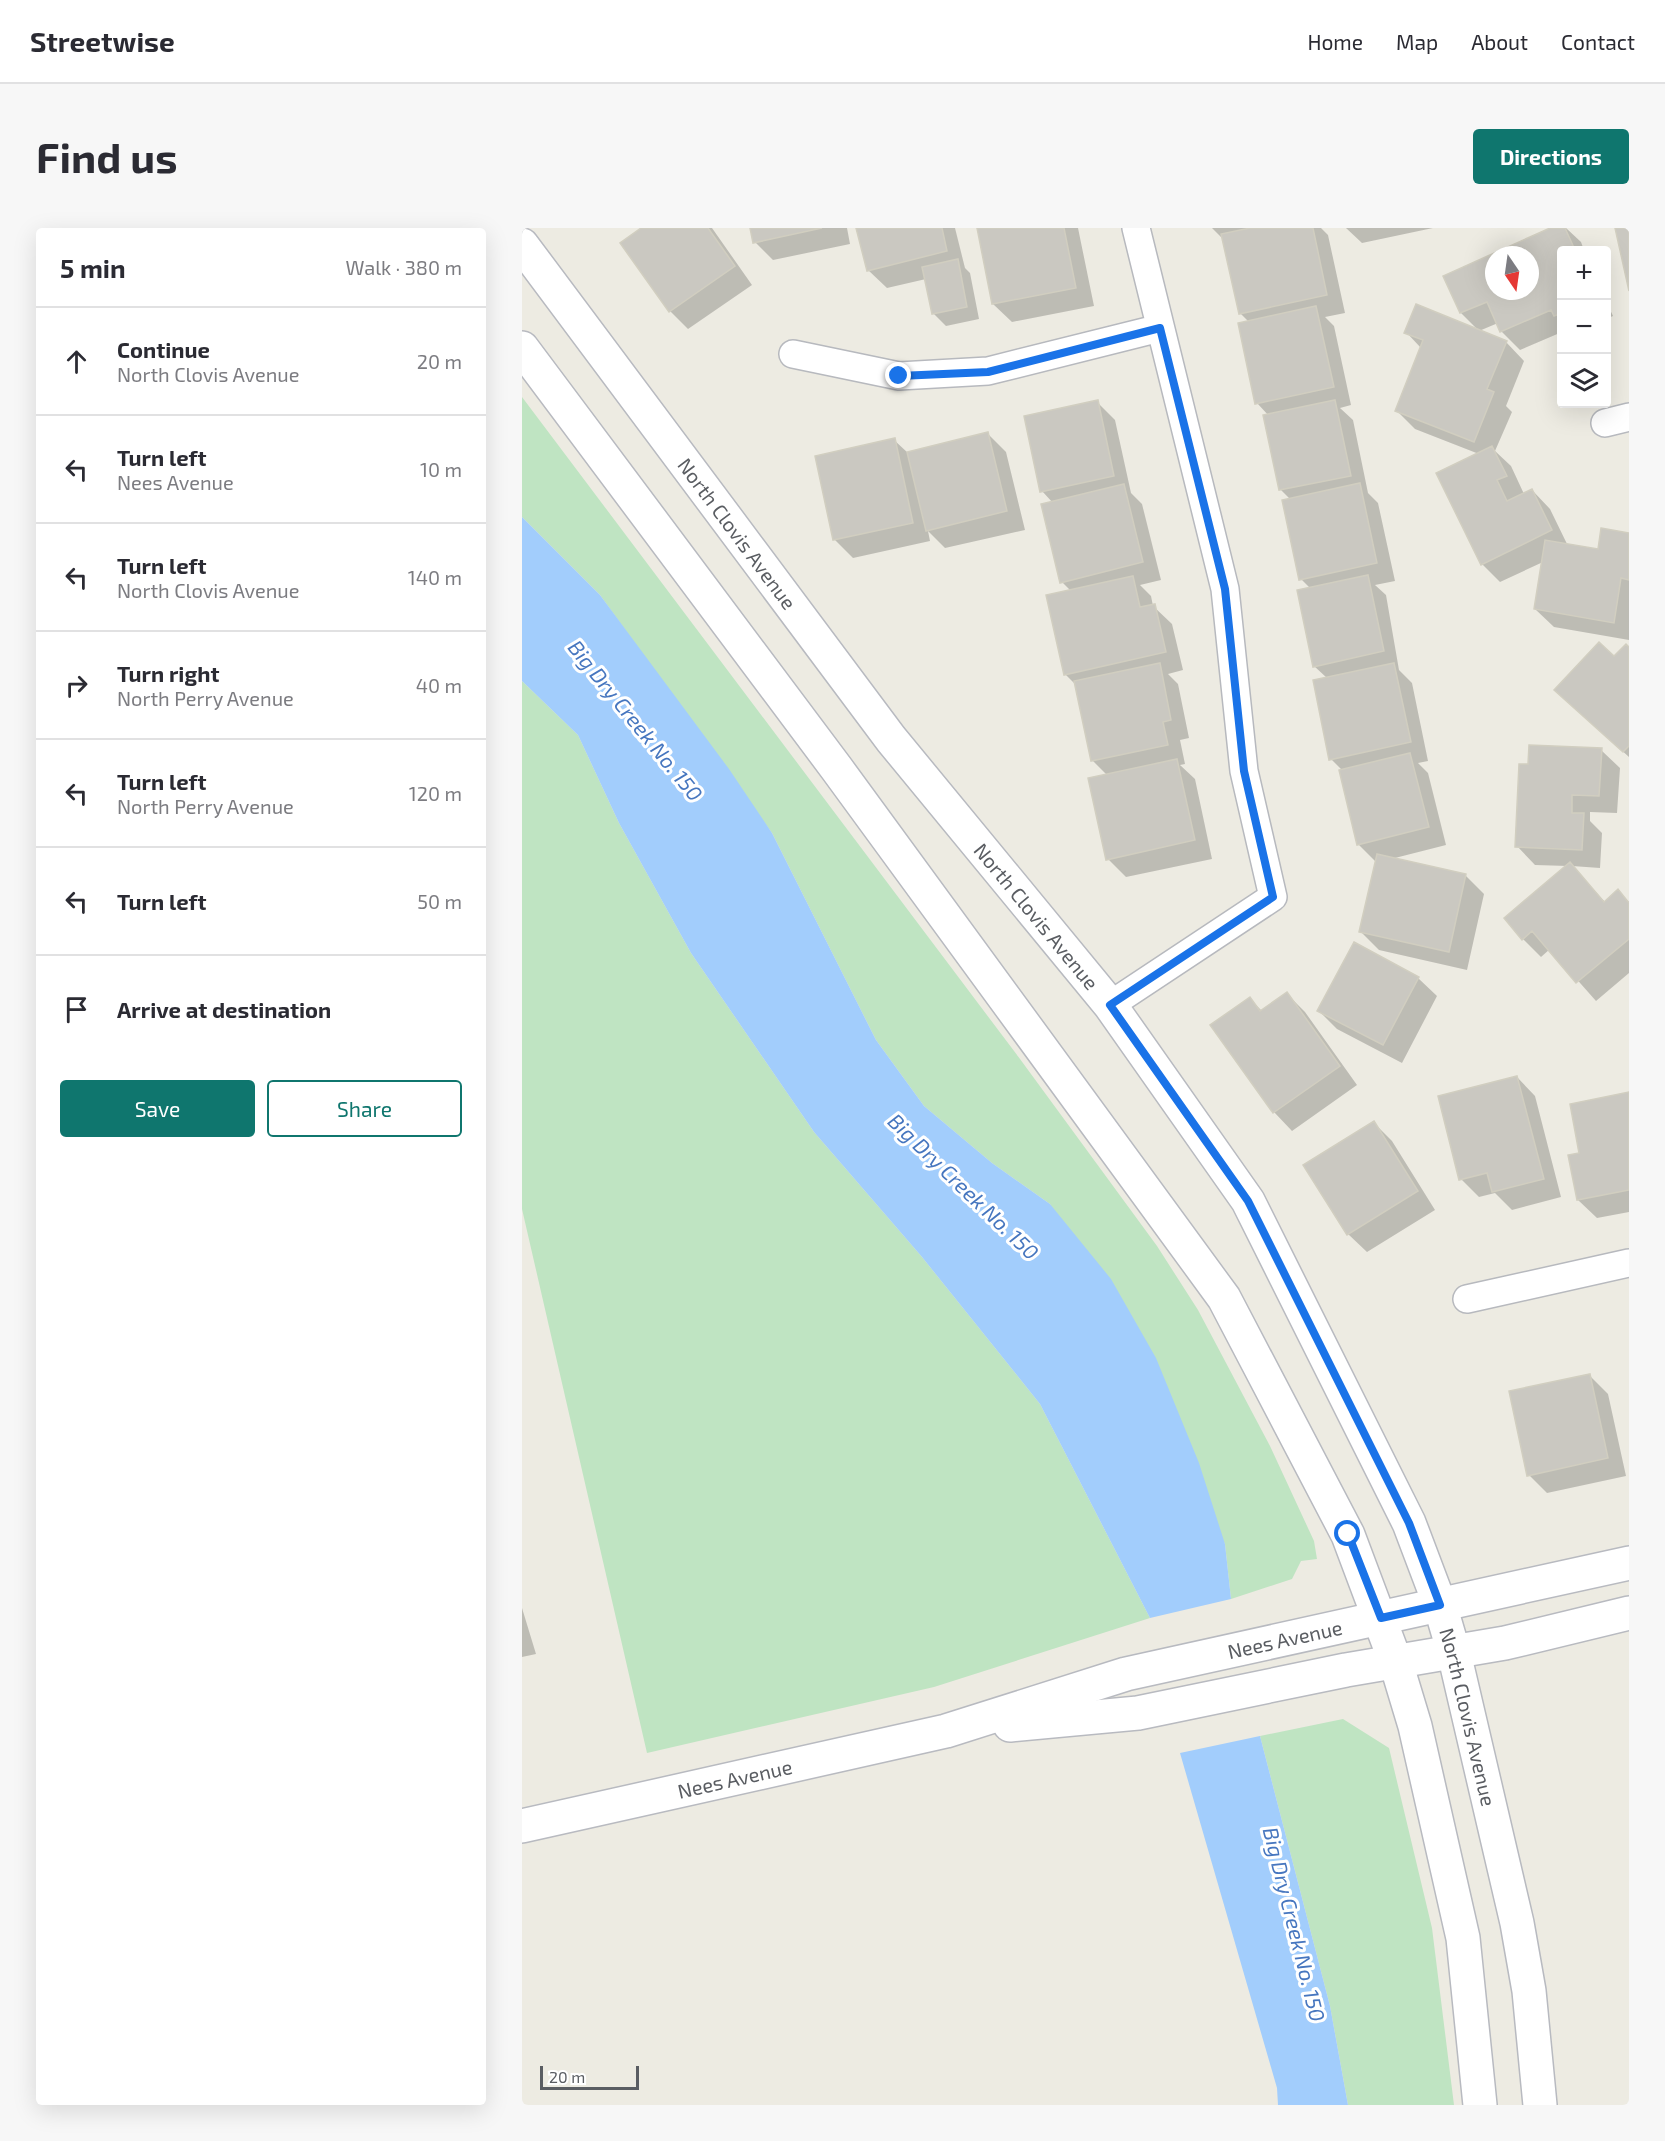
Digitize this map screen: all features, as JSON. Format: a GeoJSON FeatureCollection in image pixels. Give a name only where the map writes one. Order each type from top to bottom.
{"type":"FeatureCollection","features":[{"type":"Feature","properties":{"kind":"main road","name":"North Clovis Avenue"},"geometry":{"type":"LineString","coordinates":[[522,245],[891,739],[1110,1005],[1248,1201],[1409,1523],[1440,1605],[1454,1653],[1517,1923],[1529,1991],[1540,2105]]}},
{"type":"Feature","properties":{"kind":"main road"},"geometry":{"type":"LineString","coordinates":[[522,348],[837,769],[1224,1298],[1348,1534],[1396,1663],[1415,1726],[1463,1938],[1480,2105]]}},
{"type":"Feature","properties":{"kind":"main road","name":"Nees Avenue"},"geometry":{"type":"LineString","coordinates":[[522,1826],[946,1731],[1126,1674],[1629,1563]]}},
{"type":"Feature","properties":{"kind":"main road","name":"Nees Avenue"},"geometry":{"type":"LineString","coordinates":[[946,1731],[1138,1713],[1346,1670],[1454,1653],[1629,1613]]}},
{"type":"Feature","properties":{"kind":"street"},"geometry":{"type":"LineString","coordinates":[[1110,1005],[1273,897],[1244,771],[1225,589],[1136,228]]}},
{"type":"Feature","properties":{"kind":"street"},"geometry":{"type":"LineString","coordinates":[[793,354],[899,376],[988,372],[1160,328]]}},
{"type":"Feature","properties":{"kind":"street"},"geometry":{"type":"LineString","coordinates":[[1467,1299],[1629,1263]]}},
{"type":"Feature","properties":{"kind":"green space"},"geometry":{"type":"Polygon","coordinates":[[[522,397],[1020,1059],[1157,1246],[1198,1310],[1270,1446],[1314,1541],[1317,1559],[1301,1561],[1292,1579],[1231,1599],[1225,1544],[1050,1204],[992,1163],[924,1106],[876,1040],[772,833],[600,595],[522,517],[522,397]]]}},
{"type":"Feature","properties":{"kind":"green space"},"geometry":{"type":"Polygon","coordinates":[[[522,681],[578,735],[619,823],[691,953],[814,1132],[922,1257],[1040,1404],[1150,1618],[934,1687],[647,1753],[522,1209],[522,681]]]}},
{"type":"Feature","properties":{"kind":"green space"},"geometry":{"type":"Polygon","coordinates":[[[1343,1719],[1389,1748],[1432,1928],[1454,2105],[1348,2105],[1330,2006],[1260,1736],[1343,1719]]]}},
{"type":"Feature","properties":{"kind":"water","name":"Big Dry Creek No. 150"},"geometry":{"type":"Polygon","coordinates":[[[522,517],[600,595],[729,769],[772,833],[876,1040],[924,1106],[992,1163],[1050,1204],[1111,1279],[1156,1358],[1199,1463],[1225,1544],[1231,1599],[1150,1618],[1040,1404],[922,1257],[814,1132],[691,953],[619,823],[578,735],[522,681],[522,517]]]}},
{"type":"Feature","properties":{"kind":"water","name":"Big Dry Creek No. 150"},"geometry":{"type":"Polygon","coordinates":[[[1260,1736],[1330,2006],[1348,2105],[1278,2105],[1277,2088],[1180,1753],[1260,1736]]]}},
{"type":"Feature","properties":{"kind":"building"},"geometry":{"type":"Polygon","coordinates":[[[641,228],[708,228],[735,266],[669,312],[620,243],[641,228]]]}},
{"type":"Feature","properties":{"kind":"building"},"geometry":{"type":"Polygon","coordinates":[[[750,228],[822,228],[753,243],[750,228]]]}},
{"type":"Feature","properties":{"kind":"building"},"geometry":{"type":"Polygon","coordinates":[[[856,228],[942,228],[947,251],[867,271],[856,228]]]}},
{"type":"Feature","properties":{"kind":"building"},"geometry":{"type":"Polygon","coordinates":[[[977,228],[1064,228],[1076,288],[992,304],[977,228]]]}},
{"type":"Feature","properties":{"kind":"building"},"geometry":{"type":"Polygon","coordinates":[[[1250,228],[1313,228],[1327,295],[1239,314],[1221,234],[1250,228]]]}},
{"type":"Feature","properties":{"kind":"building"},"geometry":{"type":"Polygon","coordinates":[[[1550,228],[1565,228],[1573,246],[1557,246],[1557,315],[1554,316],[1551,310],[1500,332],[1487,302],[1460,313],[1443,276],[1485,257],[1485,300],[1539,300],[1539,246],[1510,246],[1550,228]]]}},
{"type":"Feature","properties":{"kind":"building"},"geometry":{"type":"Polygon","coordinates":[[[1615,228],[1629,228],[1629,291],[1615,228]]]}},
{"type":"Feature","properties":{"kind":"building"},"geometry":{"type":"Polygon","coordinates":[[[958,259],[967,307],[932,314],[922,267],[958,259]]]}},
{"type":"Feature","properties":{"kind":"building"},"geometry":{"type":"Polygon","coordinates":[[[1416,304],[1507,341],[1487,389],[1494,392],[1474,442],[1395,411],[1423,340],[1404,333],[1416,304]]]}},
{"type":"Feature","properties":{"kind":"building"},"geometry":{"type":"Polygon","coordinates":[[[1316,306],[1334,387],[1255,404],[1238,323],[1316,306]]]}},
{"type":"Feature","properties":{"kind":"building"},"geometry":{"type":"Polygon","coordinates":[[[1098,400],[1114,476],[1040,492],[1024,416],[1098,400]]]}},
{"type":"Feature","properties":{"kind":"building"},"geometry":{"type":"Polygon","coordinates":[[[1335,400],[1351,476],[1279,490],[1263,415],[1335,400]]]}},
{"type":"Feature","properties":{"kind":"building"},"geometry":{"type":"Polygon","coordinates":[[[988,432],[1007,511],[926,531],[907,452],[988,432]]]}},
{"type":"Feature","properties":{"kind":"building"},"geometry":{"type":"Polygon","coordinates":[[[895,438],[913,523],[833,540],[815,456],[895,438]]]}},
{"type":"Feature","properties":{"kind":"building"},"geometry":{"type":"Polygon","coordinates":[[[1492,446],[1507,476],[1497,480],[1507,501],[1532,489],[1552,530],[1481,565],[1436,473],[1492,446]]]}},
{"type":"Feature","properties":{"kind":"building"},"geometry":{"type":"Polygon","coordinates":[[[1360,483],[1377,563],[1299,580],[1282,500],[1360,483]]]}},
{"type":"Feature","properties":{"kind":"building"},"geometry":{"type":"Polygon","coordinates":[[[1124,484],[1143,562],[1060,583],[1041,504],[1124,484]]]}},
{"type":"Feature","properties":{"kind":"building"},"geometry":{"type":"Polygon","coordinates":[[[1601,528],[1629,533],[1629,580],[1621,578],[1614,623],[1534,609],[1545,540],[1598,549],[1601,528]]]}},
{"type":"Feature","properties":{"kind":"building"},"geometry":{"type":"Polygon","coordinates":[[[1368,575],[1384,651],[1313,667],[1297,590],[1368,575]]]}},
{"type":"Feature","properties":{"kind":"building"},"geometry":{"type":"Polygon","coordinates":[[[1133,576],[1140,607],[1155,604],[1166,652],[1064,675],[1046,595],[1133,576]]]}},
{"type":"Feature","properties":{"kind":"building"},"geometry":{"type":"Polygon","coordinates":[[[1599,642],[1614,656],[1626,644],[1629,647],[1629,746],[1623,752],[1554,690],[1599,642]]]}},
{"type":"Feature","properties":{"kind":"building"},"geometry":{"type":"Polygon","coordinates":[[[1160,663],[1171,720],[1163,722],[1168,745],[1091,761],[1074,681],[1160,663]]]}},
{"type":"Feature","properties":{"kind":"building"},"geometry":{"type":"Polygon","coordinates":[[[1394,663],[1411,742],[1329,760],[1313,680],[1394,663]]]}},
{"type":"Feature","properties":{"kind":"building"},"geometry":{"type":"Polygon","coordinates":[[[1529,745],[1602,748],[1599,796],[1572,795],[1572,813],[1584,813],[1582,850],[1515,847],[1519,764],[1528,764],[1529,745]]]}},
{"type":"Feature","properties":{"kind":"building"},"geometry":{"type":"Polygon","coordinates":[[[1410,753],[1429,827],[1357,845],[1339,770],[1410,753]]]}},
{"type":"Feature","properties":{"kind":"building"},"geometry":{"type":"Polygon","coordinates":[[[1177,759],[1195,840],[1106,860],[1088,778],[1177,759]]]}},
{"type":"Feature","properties":{"kind":"building"},"geometry":{"type":"Polygon","coordinates":[[[1377,854],[1466,874],[1449,952],[1359,932],[1377,854]]]}},
{"type":"Feature","properties":{"kind":"building"},"geometry":{"type":"Polygon","coordinates":[[[1570,862],[1604,902],[1618,889],[1629,903],[1629,939],[1576,983],[1532,931],[1522,940],[1504,918],[1570,862]]]}},
{"type":"Feature","properties":{"kind":"building"},"geometry":{"type":"Polygon","coordinates":[[[1354,942],[1419,977],[1383,1045],[1317,1011],[1354,942]]]}},
{"type":"Feature","properties":{"kind":"building"},"geometry":{"type":"Polygon","coordinates":[[[1287,992],[1340,1066],[1273,1113],[1210,1025],[1250,997],[1260,1011],[1287,992]]]}},
{"type":"Feature","properties":{"kind":"building"},"geometry":{"type":"Polygon","coordinates":[[[1517,1076],[1544,1179],[1492,1192],[1487,1173],[1459,1180],[1438,1096],[1517,1076]]]}},
{"type":"Feature","properties":{"kind":"building"},"geometry":{"type":"Polygon","coordinates":[[[1629,1092],[1629,1190],[1577,1200],[1568,1155],[1579,1153],[1570,1104],[1629,1092]]]}},
{"type":"Feature","properties":{"kind":"building"},"geometry":{"type":"Polygon","coordinates":[[[1374,1121],[1418,1191],[1347,1235],[1303,1165],[1374,1121]]]}},
{"type":"Feature","properties":{"kind":"building"},"geometry":{"type":"Polygon","coordinates":[[[1590,1374],[1608,1458],[1527,1476],[1509,1391],[1590,1374]]]}},
{"type":"Feature","properties":{"kind":"route"},"geometry":{"type":"LineString","coordinates":[[899,376],[988,372],[1160,328],[1225,589],[1244,771],[1273,897],[1110,1005],[1248,1201],[1422,1550],[1440,1605],[1381,1618],[1348,1534]]}}]}
